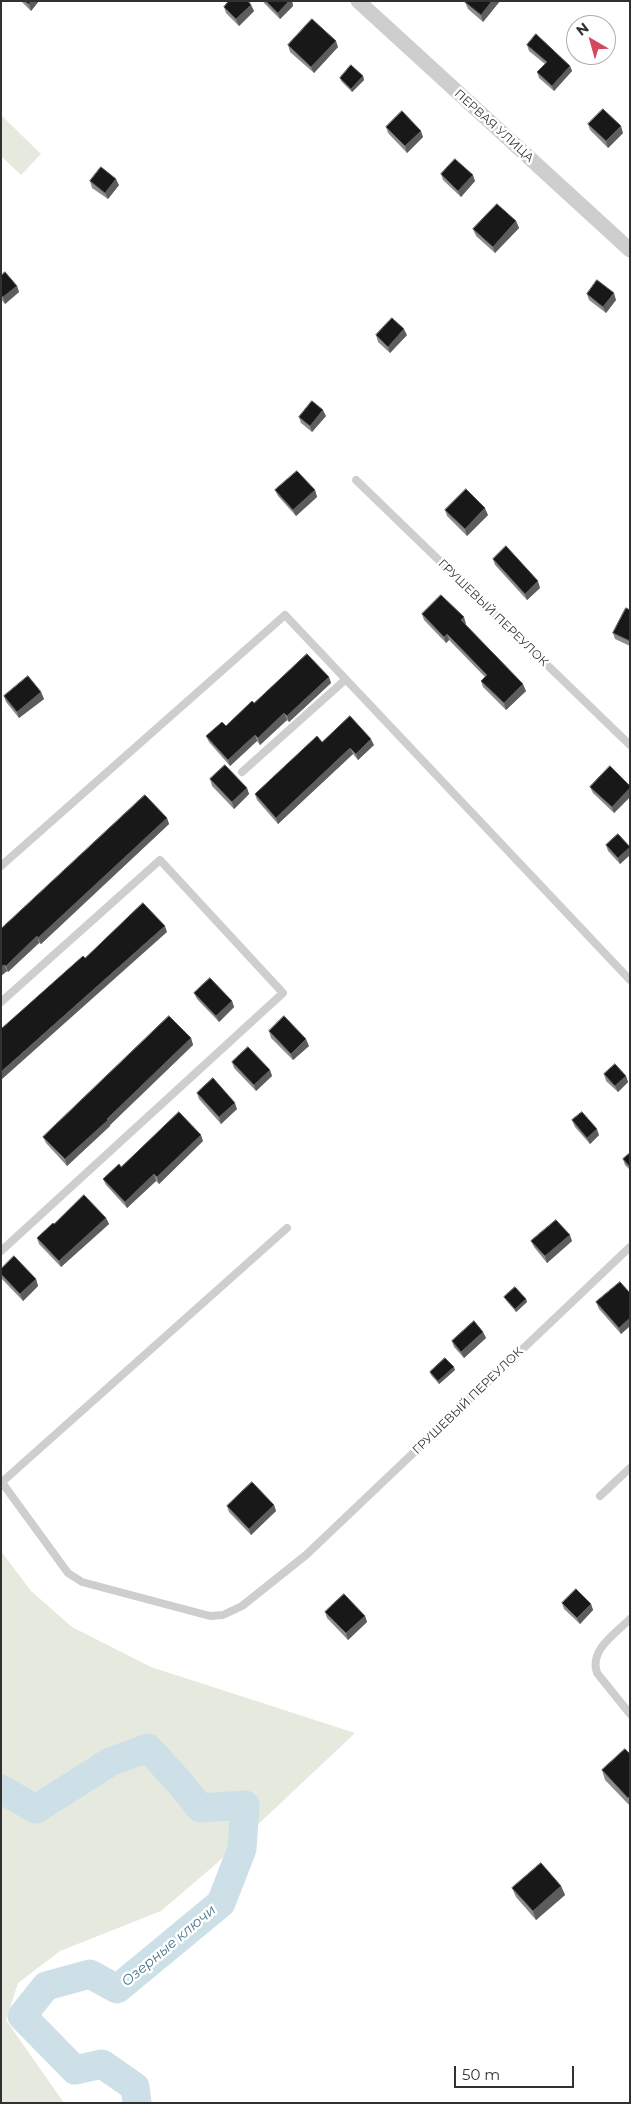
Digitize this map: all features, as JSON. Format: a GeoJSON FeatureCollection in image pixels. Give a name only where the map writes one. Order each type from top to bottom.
{"type":"FeatureCollection","features":[{"type":"Feature","properties":{"kind":"street","name":"ПЕРВАЯ УЛИЦА"},"geometry":{"type":"LineString","coordinates":[[358,1],[630,250]]}},
{"type":"Feature","properties":{"kind":"lane","name":"ГРУШЕВЫЙ ПЕРЕУЛОК"},"geometry":{"type":"LineString","coordinates":[[356,480],[630,745]]}},
{"type":"Feature","properties":{"kind":"lane"},"geometry":{"type":"LineString","coordinates":[[1,866],[285,615],[630,980]]}},
{"type":"Feature","properties":{"kind":"lane"},"geometry":{"type":"LineString","coordinates":[[242,772],[346,680]]}},
{"type":"Feature","properties":{"kind":"lane"},"geometry":{"type":"LineString","coordinates":[[1,1002],[160,860],[283,992],[1,1251]]}},
{"type":"Feature","properties":{"kind":"lane"},"geometry":{"type":"LineString","coordinates":[[2,1481],[287,1228]]}},
{"type":"Feature","properties":{"kind":"lane","name":"ГРУШЕВЫЙ ПЕРЕУЛОК"},"geometry":{"type":"LineString","coordinates":[[2,1481],[68,1574],[82,1582],[210,1616],[223,1615],[242,1606],[306,1555],[630,1247]]}},
{"type":"Feature","properties":{"kind":"lane"},"geometry":{"type":"LineString","coordinates":[[600,1496],[630,1468]]}},
{"type":"Feature","properties":{"kind":"lane"},"geometry":{"type":"LineString","coordinates":[[630,1619],[599,1649],[594,1666],[597,1674],[630,1714]]}},
{"type":"Feature","properties":{"kind":"shaded area"},"geometry":{"type":"Polygon","coordinates":[[[1,115],[41,154],[21,175],[1,156],[1,115]]]}},
{"type":"Feature","properties":{"kind":"shaded area"},"geometry":{"type":"Polygon","coordinates":[[[1,1551],[31,1591],[72,1627],[151,1667],[355,1733],[216,1864],[161,1911],[60,1951],[18,1983],[6,2020],[64,2103],[1,2103],[1,1551]]]}},
{"type":"Feature","properties":{"kind":"building"},"geometry":{"type":"Polygon","coordinates":[[[229,1],[248,1],[251,5],[236,19],[224,7],[229,1]]]}},
{"type":"Feature","properties":{"kind":"building"},"geometry":{"type":"Polygon","coordinates":[[[266,1],[289,1],[278,13],[266,1]]]}},
{"type":"Feature","properties":{"kind":"building"},"geometry":{"type":"Polygon","coordinates":[[[466,1],[492,1],[481,15],[466,1]]]}},
{"type":"Feature","properties":{"kind":"building"},"geometry":{"type":"Polygon","coordinates":[[[312,19],[336,41],[311,67],[288,45],[312,19]]]}},
{"type":"Feature","properties":{"kind":"building"},"geometry":{"type":"Polygon","coordinates":[[[536,34],[566,62],[566,65],[570,66],[552,86],[537,72],[547,62],[527,45],[536,34]]]}},
{"type":"Feature","properties":{"kind":"building"},"geometry":{"type":"Polygon","coordinates":[[[351,65],[363,76],[351,89],[340,78],[351,65]]]}},
{"type":"Feature","properties":{"kind":"building"},"geometry":{"type":"Polygon","coordinates":[[[603,109],[621,126],[606,141],[588,124],[603,109]]]}},
{"type":"Feature","properties":{"kind":"building"},"geometry":{"type":"Polygon","coordinates":[[[402,111],[421,131],[405,146],[386,127],[402,111]]]}},
{"type":"Feature","properties":{"kind":"building"},"geometry":{"type":"Polygon","coordinates":[[[455,159],[473,175],[458,191],[441,174],[455,159]]]}},
{"type":"Feature","properties":{"kind":"building"},"geometry":{"type":"Polygon","coordinates":[[[101,167],[116,179],[105,193],[90,181],[101,167]]]}},
{"type":"Feature","properties":{"kind":"building"},"geometry":{"type":"Polygon","coordinates":[[[497,204],[516,221],[493,247],[473,229],[497,204]]]}},
{"type":"Feature","properties":{"kind":"building"},"geometry":{"type":"Polygon","coordinates":[[[5,272],[17,286],[3,297],[1,296],[1,276],[5,272]]]}},
{"type":"Feature","properties":{"kind":"building"},"geometry":{"type":"Polygon","coordinates":[[[597,280],[614,293],[603,307],[587,294],[597,280]]]}},
{"type":"Feature","properties":{"kind":"building"},"geometry":{"type":"Polygon","coordinates":[[[392,318],[404,329],[388,347],[376,335],[392,318]]]}},
{"type":"Feature","properties":{"kind":"building"},"geometry":{"type":"Polygon","coordinates":[[[312,401],[323,410],[310,426],[299,417],[312,401]]]}},
{"type":"Feature","properties":{"kind":"building"},"geometry":{"type":"Polygon","coordinates":[[[297,471],[315,490],[293,510],[275,490],[297,471]]]}},
{"type":"Feature","properties":{"kind":"building"},"geometry":{"type":"Polygon","coordinates":[[[466,489],[485,508],[465,529],[445,510],[466,489]]]}},
{"type":"Feature","properties":{"kind":"building"},"geometry":{"type":"Polygon","coordinates":[[[506,546],[538,581],[525,594],[493,559],[506,546]]]}},
{"type":"Feature","properties":{"kind":"building"},"geometry":{"type":"Polygon","coordinates":[[[441,595],[464,617],[461,620],[523,684],[504,703],[481,681],[487,675],[447,634],[444,637],[422,614],[441,595]]]}},
{"type":"Feature","properties":{"kind":"building"},"geometry":{"type":"Polygon","coordinates":[[[626,608],[630,610],[630,641],[613,633],[626,608]]]}},
{"type":"Feature","properties":{"kind":"building"},"geometry":{"type":"Polygon","coordinates":[[[307,654],[329,677],[287,716],[284,713],[258,738],[255,735],[228,760],[206,736],[222,722],[226,726],[307,654]]]}},
{"type":"Feature","properties":{"kind":"building"},"geometry":{"type":"Polygon","coordinates":[[[28,676],[41,692],[17,712],[4,696],[28,676]]]}},
{"type":"Feature","properties":{"kind":"building"},"geometry":{"type":"Polygon","coordinates":[[[350,716],[371,739],[356,754],[350,748],[276,818],[255,794],[317,736],[322,742],[350,716]]]}},
{"type":"Feature","properties":{"kind":"building"},"geometry":{"type":"Polygon","coordinates":[[[225,765],[247,788],[232,802],[210,779],[225,765]]]}},
{"type":"Feature","properties":{"kind":"building"},"geometry":{"type":"Polygon","coordinates":[[[610,766],[630,786],[612,807],[590,787],[610,766]]]}},
{"type":"Feature","properties":{"kind":"building"},"geometry":{"type":"Polygon","coordinates":[[[145,795],[167,818],[38,938],[37,936],[6,966],[1,967],[1,929],[145,795]]]}},
{"type":"Feature","properties":{"kind":"building"},"geometry":{"type":"Polygon","coordinates":[[[618,834],[630,847],[618,858],[606,845],[618,834]]]}},
{"type":"Feature","properties":{"kind":"building"},"geometry":{"type":"Polygon","coordinates":[[[143,903],[165,926],[1,1072],[1,1029],[83,956],[85,958],[143,903]]]}},
{"type":"Feature","properties":{"kind":"building"},"geometry":{"type":"Polygon","coordinates":[[[210,978],[232,1001],[216,1016],[194,993],[210,978]]]}},
{"type":"Feature","properties":{"kind":"building"},"geometry":{"type":"Polygon","coordinates":[[[169,1016],[191,1038],[108,1120],[65,1159],[43,1137],[169,1016]]]}},
{"type":"Feature","properties":{"kind":"building"},"geometry":{"type":"Polygon","coordinates":[[[284,1016],[306,1039],[291,1054],[269,1031],[284,1016]]]}},
{"type":"Feature","properties":{"kind":"building"},"geometry":{"type":"Polygon","coordinates":[[[248,1047],[270,1070],[254,1085],[232,1062],[248,1047]]]}},
{"type":"Feature","properties":{"kind":"building"},"geometry":{"type":"Polygon","coordinates":[[[615,1064],[626,1076],[615,1086],[604,1074],[615,1064]]]}},
{"type":"Feature","properties":{"kind":"building"},"geometry":{"type":"Polygon","coordinates":[[[213,1078],[235,1103],[219,1117],[197,1093],[213,1078]]]}},
{"type":"Feature","properties":{"kind":"building"},"geometry":{"type":"Polygon","coordinates":[[[179,1112],[201,1135],[157,1177],[154,1174],[125,1202],[103,1179],[119,1164],[121,1167],[179,1112]]]}},
{"type":"Feature","properties":{"kind":"building"},"geometry":{"type":"Polygon","coordinates":[[[582,1112],[597,1129],[587,1138],[572,1120],[582,1112]]]}},
{"type":"Feature","properties":{"kind":"building"},"geometry":{"type":"Polygon","coordinates":[[[630,1153],[630,1167],[623,1159],[630,1153]]]}},
{"type":"Feature","properties":{"kind":"building"},"geometry":{"type":"Polygon","coordinates":[[[84,1195],[106,1218],[59,1261],[37,1238],[84,1195]]]}},
{"type":"Feature","properties":{"kind":"building"},"geometry":{"type":"Polygon","coordinates":[[[556,1220],[570,1235],[545,1256],[531,1241],[556,1220]]]}},
{"type":"Feature","properties":{"kind":"building"},"geometry":{"type":"Polygon","coordinates":[[[14,1256],[36,1279],[20,1294],[1,1274],[1,1269],[14,1256]]]}},
{"type":"Feature","properties":{"kind":"building"},"geometry":{"type":"Polygon","coordinates":[[[620,1282],[630,1293],[630,1318],[619,1328],[596,1302],[620,1282]]]}},
{"type":"Feature","properties":{"kind":"building"},"geometry":{"type":"Polygon","coordinates":[[[515,1287],[526,1299],[515,1309],[504,1297],[515,1287]]]}},
{"type":"Feature","properties":{"kind":"building"},"geometry":{"type":"Polygon","coordinates":[[[474,1321],[483,1332],[461,1352],[452,1341],[474,1321]]]}},
{"type":"Feature","properties":{"kind":"building"},"geometry":{"type":"Polygon","coordinates":[[[445,1358],[454,1367],[438,1381],[430,1372],[445,1358]]]}},
{"type":"Feature","properties":{"kind":"building"},"geometry":{"type":"Polygon","coordinates":[[[252,1482],[274,1505],[249,1529],[227,1506],[252,1482]]]}},
{"type":"Feature","properties":{"kind":"building"},"geometry":{"type":"Polygon","coordinates":[[[576,1589],[591,1604],[577,1618],[562,1603],[576,1589]]]}},
{"type":"Feature","properties":{"kind":"building"},"geometry":{"type":"Polygon","coordinates":[[[344,1594],[365,1616],[346,1633],[325,1612],[344,1594]]]}},
{"type":"Feature","properties":{"kind":"building"},"geometry":{"type":"Polygon","coordinates":[[[625,1749],[630,1754],[630,1796],[628,1798],[602,1770],[625,1749]]]}},
{"type":"Feature","properties":{"kind":"building"},"geometry":{"type":"Polygon","coordinates":[[[541,1863],[561,1886],[533,1911],[512,1888],[541,1863]]]}},
{"type":"Feature","properties":{"kind":"waterway","name":"Озерные ключи"},"geometry":{"type":"LineString","coordinates":[[1,1789],[36,1809],[110,1762],[148,1748],[200,1808],[245,1805],[242,1849],[221,1903],[117,1989],[90,1974],[46,1986],[22,2016],[75,2070],[102,2064],[135,2087],[137,2103]]}}]}
